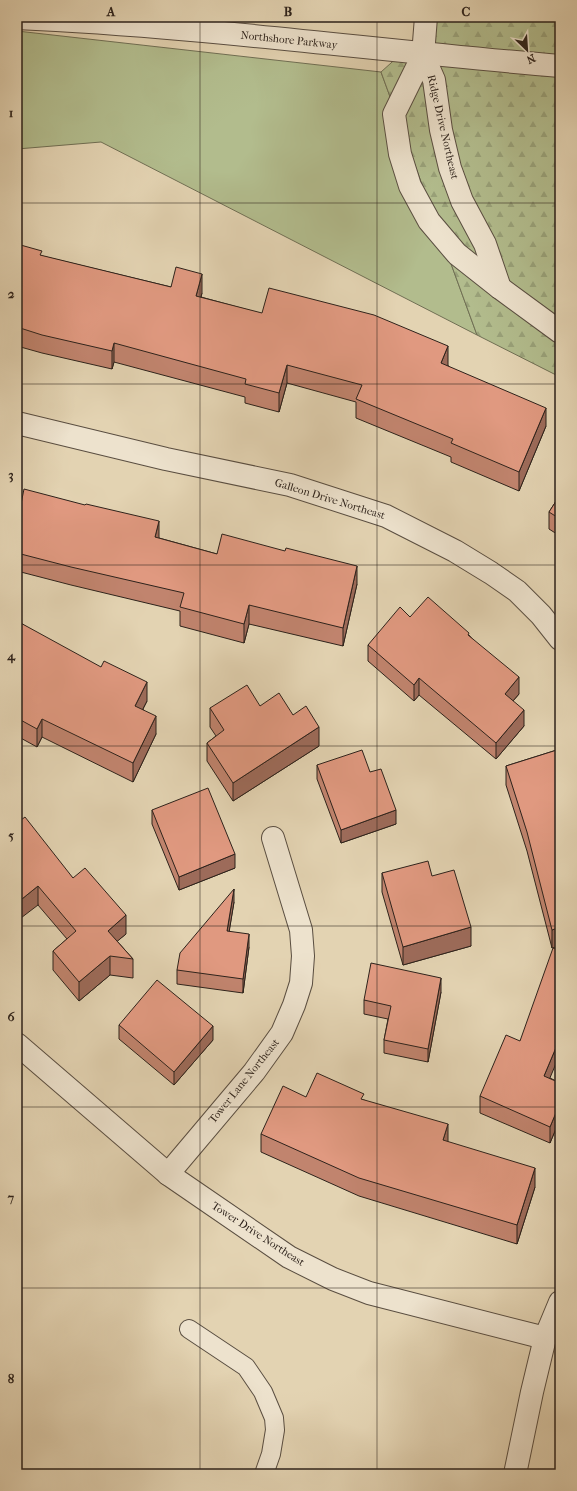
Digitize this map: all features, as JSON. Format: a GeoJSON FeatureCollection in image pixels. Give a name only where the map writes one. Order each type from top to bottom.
{"type":"FeatureCollection","features":[{"type":"Feature","properties":{"kind":"street","name":"Ridge Drive Northeast"},"geometry":{"type":"LineString","coordinates":[[426,17],[423,55],[394,114],[400,154],[410,186],[429,221],[457,254],[560,332]]}},
{"type":"Feature","properties":{"kind":"street","name":"Northshore Parkway"},"geometry":{"type":"LineString","coordinates":[[17,18],[208,31],[423,55],[560,66]]}},
{"type":"Feature","properties":{"kind":"street","name":"Ridge Drive Northeast"},"geometry":{"type":"LineString","coordinates":[[423,55],[434,80],[441,130],[450,168],[462,201],[485,244],[500,288]]}},
{"type":"Feature","properties":{"kind":"street","name":"Galleon Drive Northeast"},"geometry":{"type":"LineString","coordinates":[[17,423],[166,459],[290,485],[386,516],[455,551],[491,572],[517,592],[541,615],[560,639]]}},
{"type":"Feature","properties":{"kind":"street","name":"Tower Lane Northeast"},"geometry":{"type":"LineString","coordinates":[[168,1174],[258,1066],[282,1033],[294,1005],[301,983],[301,930],[273,838]]}},
{"type":"Feature","properties":{"kind":"street","name":"Tower Drive Northeast"},"geometry":{"type":"LineString","coordinates":[[17,1044],[168,1174],[290,1257],[333,1279],[369,1293],[545,1338]]}},
{"type":"Feature","properties":{"kind":"street"},"geometry":{"type":"LineString","coordinates":[[515,1474],[545,1338],[560,1302]]}},
{"type":"Feature","properties":{"kind":"lane"},"geometry":{"type":"LineString","coordinates":[[189,1329],[246,1367],[256,1379],[263,1392],[274,1418],[276,1430],[271,1454],[264,1474]]}},
{"type":"Feature","properties":{"kind":"green space"},"geometry":{"type":"Polygon","coordinates":[[[442,17],[560,17],[560,377],[477,335],[381,72],[442,17]]]}},
{"type":"Feature","properties":{"kind":"green space"},"geometry":{"type":"Polygon","coordinates":[[[17,31],[381,72],[477,335],[101,142],[17,149],[17,31]]]}},
{"type":"Feature","properties":{"kind":"building"},"geometry":{"type":"Polygon","coordinates":[[[17,244],[42,251],[40,255],[171,287],[176,267],[202,274],[196,296],[262,313],[269,288],[374,315],[448,346],[441,363],[546,408],[519,472],[451,443],[453,439],[356,399],[362,385],[287,365],[279,393],[245,384],[246,379],[114,343],[112,351],[42,335],[17,327],[17,244]]]}},
{"type":"Feature","properties":{"kind":"building"},"geometry":{"type":"Polygon","coordinates":[[[24,489],[85,505],[159,521],[155,537],[217,554],[222,534],[285,551],[286,548],[357,566],[343,628],[249,605],[244,624],[180,607],[184,593],[17,553],[17,503],[21,504],[24,489]]]}},
{"type":"Feature","properties":{"kind":"building"},"geometry":{"type":"Polygon","coordinates":[[[560,495],[560,519],[549,512],[560,495]]]}},
{"type":"Feature","properties":{"kind":"building"},"geometry":{"type":"Polygon","coordinates":[[[428,597],[469,633],[468,635],[519,677],[505,694],[524,710],[496,743],[419,678],[414,685],[368,645],[400,607],[410,617],[428,597]]]}},
{"type":"Feature","properties":{"kind":"building"},"geometry":{"type":"Polygon","coordinates":[[[17,621],[101,667],[104,661],[147,682],[135,706],[156,716],[133,763],[42,719],[37,729],[17,718],[17,621]]]}},
{"type":"Feature","properties":{"kind":"building"},"geometry":{"type":"Polygon","coordinates":[[[247,685],[260,706],[279,693],[293,715],[306,706],[319,727],[233,783],[207,743],[224,730],[210,708],[247,685]]]}},
{"type":"Feature","properties":{"kind":"building"},"geometry":{"type":"Polygon","coordinates":[[[560,749],[560,927],[552,930],[527,832],[506,766],[560,749]]]}},
{"type":"Feature","properties":{"kind":"building"},"geometry":{"type":"Polygon","coordinates":[[[362,750],[370,772],[381,769],[396,810],[341,830],[317,765],[362,750]]]}},
{"type":"Feature","properties":{"kind":"building"},"geometry":{"type":"Polygon","coordinates":[[[208,788],[235,854],[179,877],[152,810],[208,788]]]}},
{"type":"Feature","properties":{"kind":"building"},"geometry":{"type":"Polygon","coordinates":[[[25,817],[73,878],[85,868],[126,915],[108,931],[133,959],[110,956],[79,982],[53,951],[76,931],[38,886],[17,903],[17,823],[25,817]]]}},
{"type":"Feature","properties":{"kind":"building"},"geometry":{"type":"Polygon","coordinates":[[[428,861],[432,876],[454,870],[471,927],[403,947],[382,873],[428,861]]]}},
{"type":"Feature","properties":{"kind":"building"},"geometry":{"type":"Polygon","coordinates":[[[234,889],[227,931],[249,934],[243,979],[177,970],[180,953],[234,889]]]}},
{"type":"Feature","properties":{"kind":"building"},"geometry":{"type":"Polygon","coordinates":[[[553,948],[560,951],[560,1038],[544,1076],[560,1083],[560,1103],[550,1127],[480,1096],[506,1035],[520,1041],[553,948]]]}},
{"type":"Feature","properties":{"kind":"building"},"geometry":{"type":"Polygon","coordinates":[[[371,963],[441,978],[428,1049],[384,1040],[391,1006],[364,1000],[371,963]]]}},
{"type":"Feature","properties":{"kind":"building"},"geometry":{"type":"Polygon","coordinates":[[[157,980],[213,1026],[174,1072],[119,1025],[157,980]]]}},
{"type":"Feature","properties":{"kind":"building"},"geometry":{"type":"Polygon","coordinates":[[[317,1073],[364,1094],[361,1099],[448,1124],[443,1140],[535,1168],[517,1225],[359,1178],[261,1134],[283,1086],[306,1097],[317,1073]]]}}]}
